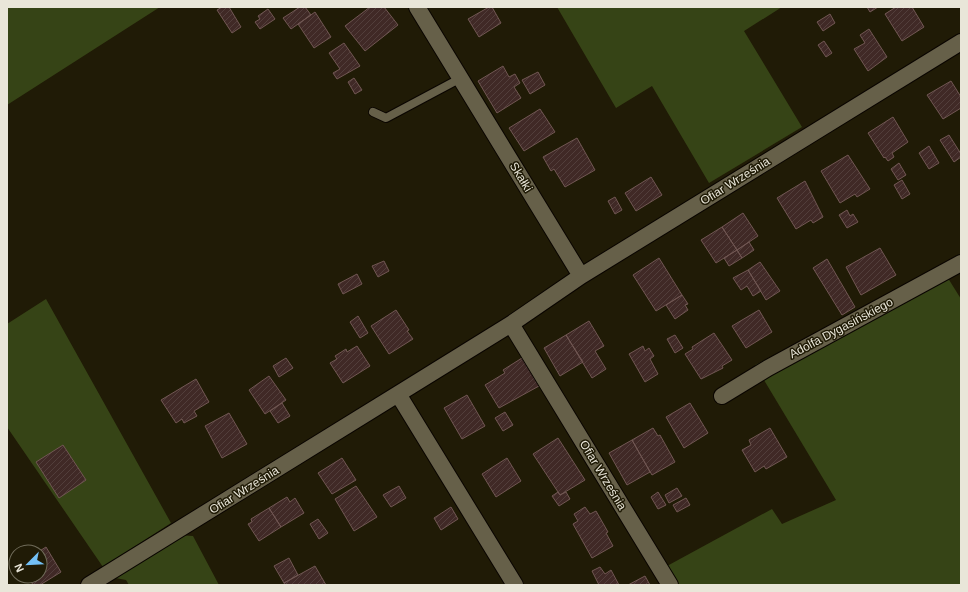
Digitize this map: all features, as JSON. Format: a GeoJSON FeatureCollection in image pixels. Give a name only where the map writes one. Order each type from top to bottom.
{"type":"FeatureCollection","features":[{"type":"Feature","properties":{"kind":"street","name":"Skałki"},"geometry":{"type":"LineString","coordinates":[[418,7],[581,276]]}},
{"type":"Feature","properties":{"kind":"street","name":"Ofiar Września"},"geometry":{"type":"LineString","coordinates":[[89,585],[510,324],[581,276],[961,42]]}},
{"type":"Feature","properties":{"kind":"street","name":"Adolfa Dygasińskiego"},"geometry":{"type":"LineString","coordinates":[[722,396],[768,368],[961,263]]}},
{"type":"Feature","properties":{"kind":"street","name":"Ofiar Września"},"geometry":{"type":"LineString","coordinates":[[510,324],[670,585]]}},
{"type":"Feature","properties":{"kind":"street"},"geometry":{"type":"LineString","coordinates":[[398,394],[515,585]]}},
{"type":"Feature","properties":{"kind":"lane"},"geometry":{"type":"LineString","coordinates":[[373,112],[386,118],[461,78]]}},
{"type":"Feature","properties":{"kind":"green space"},"geometry":{"type":"Polygon","coordinates":[[[7,7],[160,7],[7,105],[7,7]]]}},
{"type":"Feature","properties":{"kind":"green space"},"geometry":{"type":"Polygon","coordinates":[[[557,7],[782,7],[744,31],[802,127],[709,183],[652,86],[616,108],[557,7]]]}},
{"type":"Feature","properties":{"kind":"green space"},"geometry":{"type":"Polygon","coordinates":[[[941,267],[961,299],[961,585],[663,585],[656,572],[772,509],[782,524],[836,500],[755,365],[941,267]]]}},
{"type":"Feature","properties":{"kind":"green space"},"geometry":{"type":"Polygon","coordinates":[[[46,299],[171,523],[103,567],[7,427],[7,324],[46,299]]]}},
{"type":"Feature","properties":{"kind":"green space"},"geometry":{"type":"Polygon","coordinates":[[[178,535],[193,536],[219,585],[129,585],[126,580],[110,577],[178,535]]]}},
{"type":"Feature","properties":{"kind":"building"},"geometry":{"type":"Polygon","coordinates":[[[222,7],[229,7],[241,27],[232,33],[217,10],[222,7]]]}},
{"type":"Feature","properties":{"kind":"building"},"geometry":{"type":"Polygon","coordinates":[[[300,7],[305,7],[311,15],[291,29],[283,18],[300,7]]]}},
{"type":"Feature","properties":{"kind":"building"},"geometry":{"type":"Polygon","coordinates":[[[370,7],[384,7],[398,25],[365,51],[345,26],[370,7]]]}},
{"type":"Feature","properties":{"kind":"building"},"geometry":{"type":"Polygon","coordinates":[[[489,7],[492,7],[501,23],[479,37],[468,19],[489,7]]]}},
{"type":"Feature","properties":{"kind":"building"},"geometry":{"type":"Polygon","coordinates":[[[867,7],[878,7],[870,12],[867,7]]]}},
{"type":"Feature","properties":{"kind":"building"},"geometry":{"type":"Polygon","coordinates":[[[896,7],[912,7],[924,27],[902,41],[885,14],[896,7]]]}},
{"type":"Feature","properties":{"kind":"building"},"geometry":{"type":"Polygon","coordinates":[[[268,9],[275,19],[260,29],[255,22],[260,19],[258,16],[268,9]]]}},
{"type":"Feature","properties":{"kind":"building"},"geometry":{"type":"Polygon","coordinates":[[[315,12],[331,37],[314,48],[298,24],[315,12]]]}},
{"type":"Feature","properties":{"kind":"building"},"geometry":{"type":"Polygon","coordinates":[[[830,14],[835,23],[823,31],[817,22],[830,14]]]}},
{"type":"Feature","properties":{"kind":"building"},"geometry":{"type":"Polygon","coordinates":[[[869,29],[887,57],[868,71],[854,49],[865,43],[860,35],[869,29]]]}},
{"type":"Feature","properties":{"kind":"building"},"geometry":{"type":"Polygon","coordinates":[[[824,41],[832,53],[826,57],[818,45],[824,41]]]}},
{"type":"Feature","properties":{"kind":"building"},"geometry":{"type":"Polygon","coordinates":[[[344,43],[360,66],[337,79],[333,73],[340,69],[329,53],[344,43]]]}},
{"type":"Feature","properties":{"kind":"building"},"geometry":{"type":"Polygon","coordinates":[[[503,66],[509,77],[515,74],[520,83],[514,87],[521,98],[497,113],[478,81],[503,66]]]}},
{"type":"Feature","properties":{"kind":"building"},"geometry":{"type":"Polygon","coordinates":[[[538,72],[545,85],[530,94],[522,80],[538,72]]]}},
{"type":"Feature","properties":{"kind":"building"},"geometry":{"type":"Polygon","coordinates":[[[354,78],[362,90],[355,94],[348,82],[354,78]]]}},
{"type":"Feature","properties":{"kind":"building"},"geometry":{"type":"Polygon","coordinates":[[[951,81],[961,97],[961,108],[943,119],[927,95],[951,81]]]}},
{"type":"Feature","properties":{"kind":"building"},"geometry":{"type":"Polygon","coordinates":[[[540,109],[555,132],[524,151],[509,128],[540,109]]]}},
{"type":"Feature","properties":{"kind":"building"},"geometry":{"type":"Polygon","coordinates":[[[893,117],[908,142],[892,153],[894,157],[888,161],[885,157],[884,158],[868,133],[893,117]]]}},
{"type":"Feature","properties":{"kind":"building"},"geometry":{"type":"Polygon","coordinates":[[[949,135],[961,154],[961,157],[954,162],[940,140],[949,135]]]}},
{"type":"Feature","properties":{"kind":"building"},"geometry":{"type":"Polygon","coordinates":[[[577,138],[595,170],[565,187],[554,169],[551,171],[543,157],[577,138]]]}},
{"type":"Feature","properties":{"kind":"building"},"geometry":{"type":"Polygon","coordinates":[[[929,146],[939,163],[929,169],[919,153],[929,146]]]}},
{"type":"Feature","properties":{"kind":"building"},"geometry":{"type":"Polygon","coordinates":[[[848,155],[870,189],[857,197],[855,194],[840,203],[821,171],[848,155]]]}},
{"type":"Feature","properties":{"kind":"building"},"geometry":{"type":"Polygon","coordinates":[[[899,163],[906,175],[898,180],[891,169],[899,163]]]}},
{"type":"Feature","properties":{"kind":"building"},"geometry":{"type":"Polygon","coordinates":[[[651,177],[662,195],[636,211],[625,193],[651,177]]]}},
{"type":"Feature","properties":{"kind":"building"},"geometry":{"type":"Polygon","coordinates":[[[902,180],[910,194],[902,199],[894,185],[902,180]]]}},
{"type":"Feature","properties":{"kind":"building"},"geometry":{"type":"Polygon","coordinates":[[[805,181],[823,217],[813,223],[811,220],[796,229],[777,198],[805,181]]]}},
{"type":"Feature","properties":{"kind":"building"},"geometry":{"type":"Polygon","coordinates":[[[615,197],[622,210],[615,214],[608,201],[615,197]]]}},
{"type":"Feature","properties":{"kind":"building"},"geometry":{"type":"Polygon","coordinates":[[[847,210],[850,216],[853,214],[858,222],[847,228],[839,215],[847,210]]]}},
{"type":"Feature","properties":{"kind":"building"},"geometry":{"type":"Polygon","coordinates":[[[743,213],[758,236],[737,250],[722,227],[743,213]]]}},
{"type":"Feature","properties":{"kind":"building"},"geometry":{"type":"Polygon","coordinates":[[[722,227],[737,250],[716,263],[701,240],[722,227]]]}},
{"type":"Feature","properties":{"kind":"building"},"geometry":{"type":"Polygon","coordinates":[[[749,242],[754,250],[742,258],[737,250],[749,242]]]}},
{"type":"Feature","properties":{"kind":"building"},"geometry":{"type":"Polygon","coordinates":[[[880,248],[896,275],[861,295],[846,267],[880,248]]]}},
{"type":"Feature","properties":{"kind":"building"},"geometry":{"type":"Polygon","coordinates":[[[737,250],[742,258],[729,266],[724,258],[737,250]]]}},
{"type":"Feature","properties":{"kind":"building"},"geometry":{"type":"Polygon","coordinates":[[[659,258],[682,295],[656,311],[633,275],[659,258]]]}},
{"type":"Feature","properties":{"kind":"building"},"geometry":{"type":"Polygon","coordinates":[[[827,259],[855,307],[842,315],[813,268],[827,259]]]}},
{"type":"Feature","properties":{"kind":"building"},"geometry":{"type":"Polygon","coordinates":[[[384,261],[389,271],[378,277],[372,266],[384,261]]]}},
{"type":"Feature","properties":{"kind":"building"},"geometry":{"type":"Polygon","coordinates":[[[760,262],[780,291],[766,300],[748,270],[760,262]]]}},
{"type":"Feature","properties":{"kind":"building"},"geometry":{"type":"Polygon","coordinates":[[[748,270],[761,291],[753,296],[747,286],[741,290],[733,278],[748,270]]]}},
{"type":"Feature","properties":{"kind":"building"},"geometry":{"type":"Polygon","coordinates":[[[357,274],[362,284],[343,294],[338,284],[357,274]]]}},
{"type":"Feature","properties":{"kind":"building"},"geometry":{"type":"Polygon","coordinates":[[[682,295],[688,304],[685,305],[688,310],[675,319],[666,305],[682,295]]]}},
{"type":"Feature","properties":{"kind":"building"},"geometry":{"type":"Polygon","coordinates":[[[396,310],[413,339],[389,354],[371,326],[396,310]]]}},
{"type":"Feature","properties":{"kind":"building"},"geometry":{"type":"Polygon","coordinates":[[[759,310],[772,332],[746,348],[732,326],[759,310]]]}},
{"type":"Feature","properties":{"kind":"building"},"geometry":{"type":"Polygon","coordinates":[[[358,316],[368,333],[360,338],[350,322],[358,316]]]}},
{"type":"Feature","properties":{"kind":"building"},"geometry":{"type":"Polygon","coordinates":[[[589,321],[604,346],[595,351],[606,369],[592,378],[566,335],[589,321]]]}},
{"type":"Feature","properties":{"kind":"building"},"geometry":{"type":"Polygon","coordinates":[[[714,333],[732,360],[722,366],[723,368],[701,379],[685,354],[693,349],[692,347],[714,333]]]}},
{"type":"Feature","properties":{"kind":"building"},"geometry":{"type":"Polygon","coordinates":[[[566,335],[583,362],[560,376],[544,348],[566,335]]]}},
{"type":"Feature","properties":{"kind":"building"},"geometry":{"type":"Polygon","coordinates":[[[675,335],[683,348],[675,353],[667,339],[675,335]]]}},
{"type":"Feature","properties":{"kind":"building"},"geometry":{"type":"Polygon","coordinates":[[[357,346],[370,366],[343,383],[330,363],[337,359],[335,356],[346,349],[347,352],[357,346]]]}},
{"type":"Feature","properties":{"kind":"building"},"geometry":{"type":"Polygon","coordinates":[[[643,346],[645,351],[649,348],[654,356],[650,359],[658,374],[645,382],[629,354],[643,346]]]}},
{"type":"Feature","properties":{"kind":"building"},"geometry":{"type":"Polygon","coordinates":[[[286,358],[293,368],[279,377],[273,366],[286,358]]]}},
{"type":"Feature","properties":{"kind":"building"},"geometry":{"type":"Polygon","coordinates":[[[522,358],[539,386],[499,408],[485,385],[505,373],[503,370],[522,358]]]}},
{"type":"Feature","properties":{"kind":"building"},"geometry":{"type":"Polygon","coordinates":[[[269,376],[286,400],[265,414],[249,390],[269,376]]]}},
{"type":"Feature","properties":{"kind":"building"},"geometry":{"type":"Polygon","coordinates":[[[196,379],[209,402],[194,411],[197,416],[184,423],[182,419],[176,423],[161,400],[196,379]]]}},
{"type":"Feature","properties":{"kind":"building"},"geometry":{"type":"Polygon","coordinates":[[[467,395],[485,426],[462,439],[444,408],[467,395]]]}},
{"type":"Feature","properties":{"kind":"building"},"geometry":{"type":"Polygon","coordinates":[[[282,403],[290,416],[278,423],[270,411],[282,403]]]}},
{"type":"Feature","properties":{"kind":"building"},"geometry":{"type":"Polygon","coordinates":[[[690,403],[708,433],[684,448],[666,417],[690,403]]]}},
{"type":"Feature","properties":{"kind":"building"},"geometry":{"type":"Polygon","coordinates":[[[505,412],[513,425],[503,431],[495,418],[505,412]]]}},
{"type":"Feature","properties":{"kind":"building"},"geometry":{"type":"Polygon","coordinates":[[[229,413],[247,444],[222,458],[205,426],[229,413]]]}},
{"type":"Feature","properties":{"kind":"building"},"geometry":{"type":"Polygon","coordinates":[[[653,428],[658,436],[660,435],[675,462],[652,475],[632,440],[653,428]]]}},
{"type":"Feature","properties":{"kind":"building"},"geometry":{"type":"Polygon","coordinates":[[[770,428],[787,457],[766,469],[764,466],[755,472],[742,450],[751,445],[749,440],[770,428]]]}},
{"type":"Feature","properties":{"kind":"building"},"geometry":{"type":"Polygon","coordinates":[[[558,438],[585,480],[560,495],[533,454],[558,438]]]}},
{"type":"Feature","properties":{"kind":"building"},"geometry":{"type":"Polygon","coordinates":[[[632,440],[650,472],[627,485],[609,453],[632,440]]]}},
{"type":"Feature","properties":{"kind":"building"},"geometry":{"type":"Polygon","coordinates":[[[63,445],[86,480],[59,498],[36,462],[63,445]]]}},
{"type":"Feature","properties":{"kind":"building"},"geometry":{"type":"Polygon","coordinates":[[[342,458],[356,480],[332,494],[318,473],[342,458]]]}},
{"type":"Feature","properties":{"kind":"building"},"geometry":{"type":"Polygon","coordinates":[[[507,458],[521,481],[496,497],[482,474],[507,458]]]}},
{"type":"Feature","properties":{"kind":"building"},"geometry":{"type":"Polygon","coordinates":[[[356,486],[377,517],[354,531],[335,499],[356,486]]]}},
{"type":"Feature","properties":{"kind":"building"},"geometry":{"type":"Polygon","coordinates":[[[399,486],[406,498],[391,507],[383,495],[399,486]]]}},
{"type":"Feature","properties":{"kind":"building"},"geometry":{"type":"Polygon","coordinates":[[[677,488],[682,496],[669,503],[665,495],[677,488]]]}},
{"type":"Feature","properties":{"kind":"building"},"geometry":{"type":"Polygon","coordinates":[[[558,492],[560,495],[566,492],[570,499],[559,506],[552,496],[558,492]]]}},
{"type":"Feature","properties":{"kind":"building"},"geometry":{"type":"Polygon","coordinates":[[[658,492],[666,505],[658,509],[651,497],[658,492]]]}},
{"type":"Feature","properties":{"kind":"building"},"geometry":{"type":"Polygon","coordinates":[[[287,497],[290,502],[295,498],[304,513],[281,527],[269,508],[287,497]]]}},
{"type":"Feature","properties":{"kind":"building"},"geometry":{"type":"Polygon","coordinates":[[[686,498],[690,505],[677,512],[673,505],[686,498]]]}},
{"type":"Feature","properties":{"kind":"building"},"geometry":{"type":"Polygon","coordinates":[[[451,507],[458,519],[441,530],[434,518],[451,507]]]}},
{"type":"Feature","properties":{"kind":"building"},"geometry":{"type":"Polygon","coordinates":[[[585,507],[590,514],[596,511],[608,532],[606,533],[613,546],[592,558],[573,524],[578,521],[574,514],[585,507]]]}},
{"type":"Feature","properties":{"kind":"building"},"geometry":{"type":"Polygon","coordinates":[[[269,508],[281,527],[259,541],[248,524],[252,522],[251,519],[269,508]]]}},
{"type":"Feature","properties":{"kind":"building"},"geometry":{"type":"Polygon","coordinates":[[[318,519],[328,533],[319,539],[310,524],[318,519]]]}},
{"type":"Feature","properties":{"kind":"building"},"geometry":{"type":"Polygon","coordinates":[[[48,550],[61,572],[48,580],[48,550]]]}},
{"type":"Feature","properties":{"kind":"building"},"geometry":{"type":"Polygon","coordinates":[[[289,558],[298,575],[284,583],[274,566],[289,558]]]}},
{"type":"Feature","properties":{"kind":"building"},"geometry":{"type":"Polygon","coordinates":[[[315,566],[326,585],[285,585],[284,583],[315,566]]]}},
{"type":"Feature","properties":{"kind":"building"},"geometry":{"type":"Polygon","coordinates":[[[600,567],[605,574],[611,570],[619,585],[599,585],[592,571],[600,567]]]}},
{"type":"Feature","properties":{"kind":"building"},"geometry":{"type":"Polygon","coordinates":[[[645,576],[650,585],[628,585],[645,576]]]}}]}
